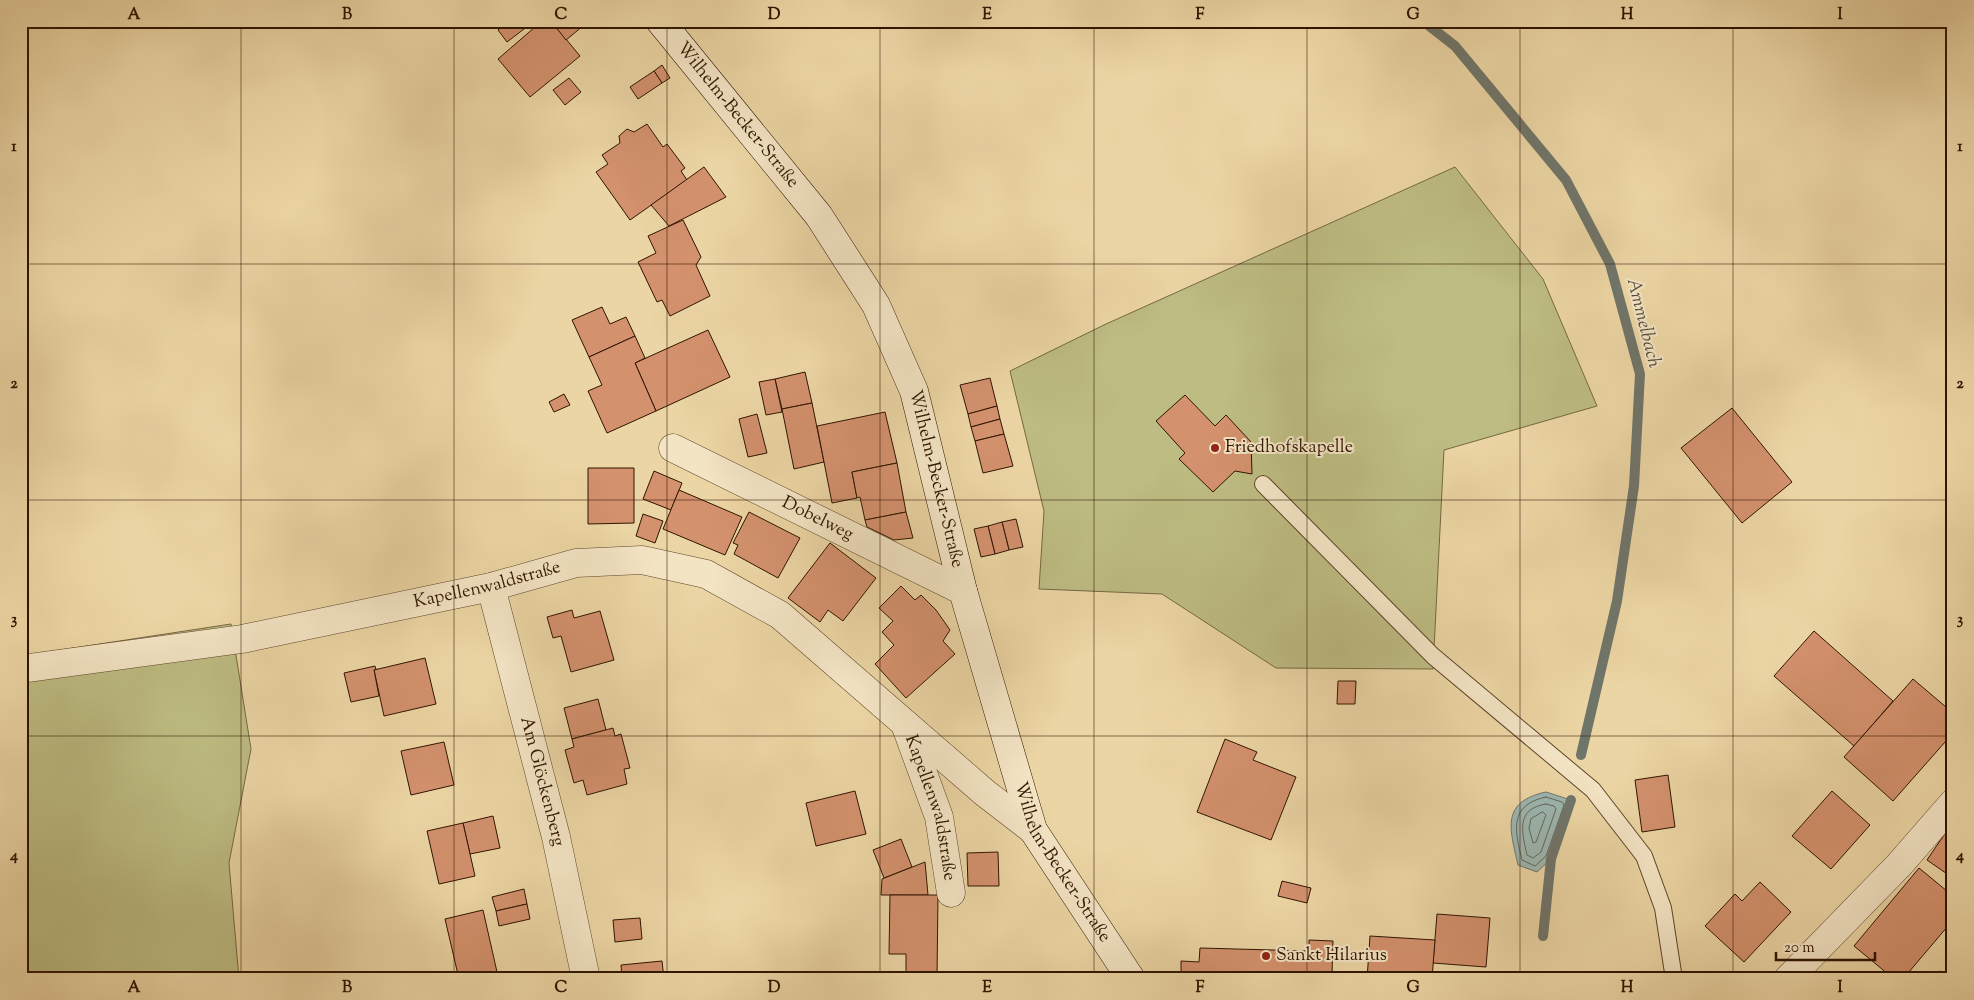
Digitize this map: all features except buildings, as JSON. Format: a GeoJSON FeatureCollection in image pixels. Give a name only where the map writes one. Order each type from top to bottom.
{"type":"FeatureCollection","features":[{"type":"Feature","properties":{"kind":"street","name":"Wilhelm-Becker-Straße"},"geometry":{"type":"LineString","coordinates":[[660,21],[819,216],[876,304],[914,391],[963,591],[1033,830],[1131,979]]}},
{"type":"Feature","properties":{"kind":"street","name":"Dobelweg"},"geometry":{"type":"LineString","coordinates":[[673,448],[963,591]]}},
{"type":"Feature","properties":{"kind":"street","name":"Kapellenwaldstraße"},"geometry":{"type":"LineString","coordinates":[[21,669],[242,639],[491,587],[576,563],[642,560],[706,574],[780,615],[986,794],[1033,830]]}},
{"type":"Feature","properties":{"kind":"street","name":"Am Glöckenberg"},"geometry":{"type":"LineString","coordinates":[[491,587],[556,837],[586,979]]}},
{"type":"Feature","properties":{"kind":"street","name":"Kapellenwaldstraße"},"geometry":{"type":"LineString","coordinates":[[905,723],[939,817],[952,894]]}},
{"type":"Feature","properties":{"kind":"street"},"geometry":{"type":"LineString","coordinates":[[1788,979],[1899,864],[1953,803]]}},
{"type":"Feature","properties":{"kind":"lane"},"geometry":{"type":"LineString","coordinates":[[1263,484],[1433,656],[1593,790],[1644,856],[1663,908],[1674,979]]}},
{"type":"Feature","properties":{"kind":"shaded area"},"geometry":{"type":"Polygon","coordinates":[[[1455,167],[1543,279],[1597,406],[1444,450],[1433,669],[1276,668],[1162,594],[1039,589],[1044,511],[1010,371],[1106,324],[1455,167]]]}},
{"type":"Feature","properties":{"kind":"shaded area"},"geometry":{"type":"Polygon","coordinates":[[[231,624],[251,749],[229,863],[239,979],[21,979],[21,656],[231,624]]]}},
{"type":"Feature","properties":{"kind":"water"},"geometry":{"type":"Polygon","coordinates":[[[1546,792],[1571,800],[1551,859],[1537,872],[1518,865],[1511,829],[1512,819],[1515,810],[1521,803],[1546,792]]]}},
{"type":"Feature","properties":{"kind":"waterway","name":"Ammelbach"},"geometry":{"type":"LineString","coordinates":[[1423,21],[1455,46],[1566,180],[1610,264],[1640,374],[1634,486],[1617,601],[1581,755]]}},
{"type":"Feature","properties":{"kind":"waterway","name":"Ammelbach"},"geometry":{"type":"LineString","coordinates":[[1543,936],[1551,859],[1571,800]]}},
{"type":"Feature","properties":{"kind":"place","name":"Friedhofskapelle"},"geometry":{"type":"Point","coordinates":[1215,448]}},
{"type":"Feature","properties":{"kind":"place","name":"Sankt Hilarius"},"geometry":{"type":"Point","coordinates":[1266,956]}}]}
